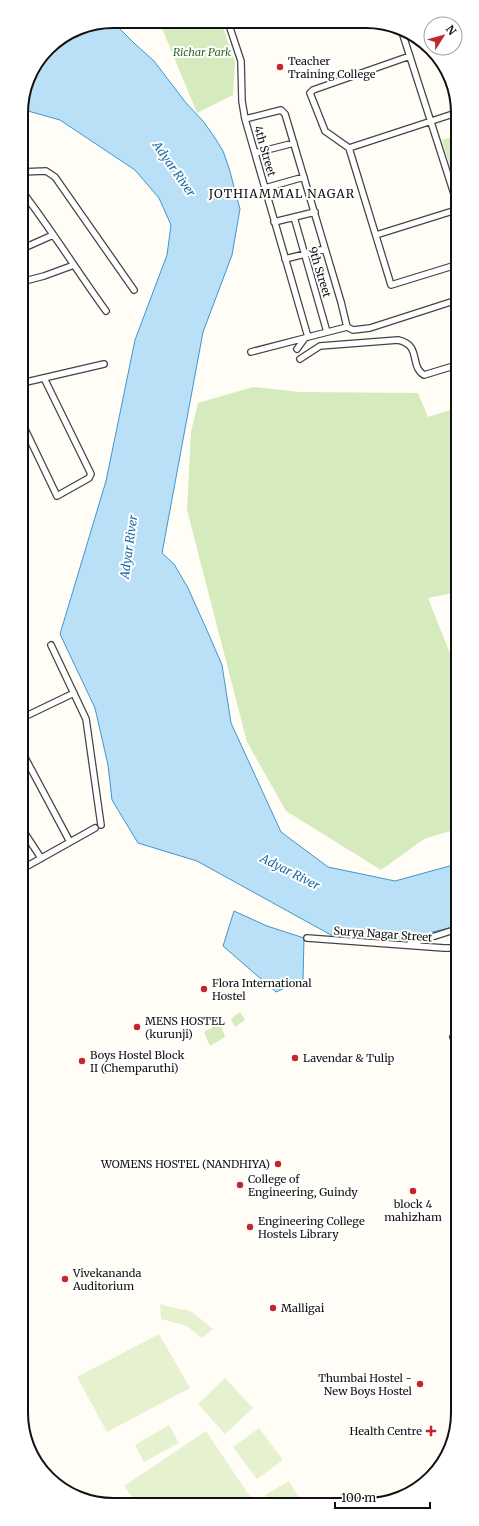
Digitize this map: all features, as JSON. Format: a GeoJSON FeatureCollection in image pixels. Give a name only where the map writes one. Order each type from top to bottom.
{"type":"FeatureCollection","features":[{"type":"Feature","properties":{"kind":"street","name":"4th Street"},"geometry":{"type":"LineString","coordinates":[[230,28],[241,61],[242,101],[245,119],[306,337]]}},
{"type":"Feature","properties":{"kind":"street"},"geometry":{"type":"LineString","coordinates":[[403,36],[451,184]]}},
{"type":"Feature","properties":{"kind":"street"},"geometry":{"type":"LineString","coordinates":[[410,56],[310,92],[325,131],[349,148],[391,286],[451,267]]}},
{"type":"Feature","properties":{"kind":"street"},"geometry":{"type":"LineString","coordinates":[[245,119],[283,110],[285,114],[315,212],[347,327]]}},
{"type":"Feature","properties":{"kind":"street"},"geometry":{"type":"LineString","coordinates":[[349,148],[451,115]]}},
{"type":"Feature","properties":{"kind":"street"},"geometry":{"type":"LineString","coordinates":[[255,153],[294,144]]}},
{"type":"Feature","properties":{"kind":"street"},"geometry":{"type":"LineString","coordinates":[[28,172],[46,171],[55,177],[134,290]]}},
{"type":"Feature","properties":{"kind":"street"},"geometry":{"type":"LineString","coordinates":[[265,188],[304,177]]}},
{"type":"Feature","properties":{"kind":"street"},"geometry":{"type":"LineString","coordinates":[[28,199],[106,311]]}},
{"type":"Feature","properties":{"kind":"street"},"geometry":{"type":"LineString","coordinates":[[274,222],[315,212]]}},
{"type":"Feature","properties":{"kind":"street"},"geometry":{"type":"LineString","coordinates":[[376,235],[451,212]]}},
{"type":"Feature","properties":{"kind":"street","name":"9th Street"},"geometry":{"type":"LineString","coordinates":[[294,217],[327,332]]}},
{"type":"Feature","properties":{"kind":"street"},"geometry":{"type":"LineString","coordinates":[[28,246],[53,235]]}},
{"type":"Feature","properties":{"kind":"street"},"geometry":{"type":"LineString","coordinates":[[285,259],[325,249]]}},
{"type":"Feature","properties":{"kind":"street"},"geometry":{"type":"LineString","coordinates":[[28,280],[74,266]]}},
{"type":"Feature","properties":{"kind":"street"},"geometry":{"type":"LineString","coordinates":[[251,352],[347,327],[353,330],[370,328],[451,302]]}},
{"type":"Feature","properties":{"kind":"street"},"geometry":{"type":"LineString","coordinates":[[297,349],[306,337]]}},
{"type":"Feature","properties":{"kind":"street"},"geometry":{"type":"LineString","coordinates":[[300,359],[320,346],[398,340],[406,342],[411,346],[421,373],[424,375],[451,367]]}},
{"type":"Feature","properties":{"kind":"street"},"geometry":{"type":"LineString","coordinates":[[28,382],[104,364]]}},
{"type":"Feature","properties":{"kind":"street"},"geometry":{"type":"LineString","coordinates":[[28,436],[57,496],[89,478],[91,474],[44,378]]}},
{"type":"Feature","properties":{"kind":"street"},"geometry":{"type":"LineString","coordinates":[[51,645],[86,719],[101,825]]}},
{"type":"Feature","properties":{"kind":"street"},"geometry":{"type":"LineString","coordinates":[[28,715],[74,693]]}},
{"type":"Feature","properties":{"kind":"street"},"geometry":{"type":"LineString","coordinates":[[28,763],[70,842]]}},
{"type":"Feature","properties":{"kind":"street"},"geometry":{"type":"LineString","coordinates":[[28,865],[95,828]]}},
{"type":"Feature","properties":{"kind":"street"},"geometry":{"type":"LineString","coordinates":[[28,837],[41,858]]}},
{"type":"Feature","properties":{"kind":"street"},"geometry":{"type":"LineString","coordinates":[[406,946],[451,931]]}},
{"type":"Feature","properties":{"kind":"street","name":"Surya Nagar Street"},"geometry":{"type":"LineString","coordinates":[[307,938],[406,946],[451,948]]}},
{"type":"Feature","properties":{"kind":"green space","name":"Richar Park"},"geometry":{"type":"Polygon","coordinates":[[[162,28],[223,28],[235,62],[233,95],[197,113],[162,28]]]}},
{"type":"Feature","properties":{"kind":"green space"},"geometry":{"type":"Polygon","coordinates":[[[451,137],[451,170],[442,140],[451,137]]]}},
{"type":"Feature","properties":{"kind":"green space"},"geometry":{"type":"Polygon","coordinates":[[[253,387],[300,392],[418,393],[428,417],[451,410],[451,593],[428,598],[451,656],[451,831],[424,839],[381,870],[286,811],[247,742],[187,510],[191,432],[198,403],[253,387]]]}},
{"type":"Feature","properties":{"kind":"green space"},"geometry":{"type":"Polygon","coordinates":[[[240,1012],[245,1020],[235,1027],[231,1019],[240,1012]]]}},
{"type":"Feature","properties":{"kind":"green space"},"geometry":{"type":"Polygon","coordinates":[[[220,1023],[225,1037],[210,1046],[204,1032],[220,1023]]]}},
{"type":"Feature","properties":{"kind":"green space"},"geometry":{"type":"Polygon","coordinates":[[[160,1304],[183,1310],[185,1309],[192,1312],[213,1329],[202,1338],[187,1326],[161,1319],[160,1304]]]}},
{"type":"Feature","properties":{"kind":"green space"},"geometry":{"type":"Polygon","coordinates":[[[159,1334],[190,1388],[107,1432],[77,1377],[159,1334]]]}},
{"type":"Feature","properties":{"kind":"green space"},"geometry":{"type":"Polygon","coordinates":[[[225,1378],[253,1408],[225,1434],[198,1404],[225,1378]]]}},
{"type":"Feature","properties":{"kind":"green space"},"geometry":{"type":"Polygon","coordinates":[[[169,1425],[179,1443],[144,1462],[135,1445],[169,1425]]]}},
{"type":"Feature","properties":{"kind":"green space"},"geometry":{"type":"Polygon","coordinates":[[[259,1428],[283,1460],[257,1479],[233,1447],[259,1428]]]}},
{"type":"Feature","properties":{"kind":"green space"},"geometry":{"type":"Polygon","coordinates":[[[206,1431],[251,1498],[132,1498],[124,1486],[206,1431]]]}},
{"type":"Feature","properties":{"kind":"green space"},"geometry":{"type":"Polygon","coordinates":[[[289,1481],[299,1498],[267,1498],[265,1495],[289,1481]]]}},
{"type":"Feature","properties":{"kind":"water","name":"Adyar River"},"geometry":{"type":"Polygon","coordinates":[[[119,28],[154,61],[186,103],[203,121],[223,151],[240,209],[232,255],[203,332],[162,553],[174,564],[188,588],[222,665],[231,723],[281,832],[328,867],[395,881],[451,866],[451,928],[405,939],[331,935],[197,861],[138,843],[112,800],[108,765],[95,708],[60,634],[106,481],[135,340],[167,255],[171,225],[159,198],[135,170],[60,120],[28,111],[32,85],[45,61],[70,39],[85,32],[119,28]]]}},
{"type":"Feature","properties":{"kind":"water"},"geometry":{"type":"Polygon","coordinates":[[[234,911],[267,926],[304,938],[303,980],[276,992],[223,946],[234,911]]]}},
{"type":"Feature","properties":{"kind":"place","name":"Teacher Training College"},"geometry":{"type":"Point","coordinates":[280,67]}},
{"type":"Feature","properties":{"kind":"place","name":"Flora International Hostel"},"geometry":{"type":"Point","coordinates":[204,989]}},
{"type":"Feature","properties":{"kind":"place","name":"MENS HOSTEL (kurunji)"},"geometry":{"type":"Point","coordinates":[137,1027]}},
{"type":"Feature","properties":{"kind":"place","name":"Lavendar & Tulip"},"geometry":{"type":"Point","coordinates":[295,1058]}},
{"type":"Feature","properties":{"kind":"place","name":"Boys Hostel Block II (Chemparuthi)"},"geometry":{"type":"Point","coordinates":[82,1061]}},
{"type":"Feature","properties":{"kind":"place","name":"WOMENS HOSTEL (NANDHIYA)"},"geometry":{"type":"Point","coordinates":[278,1164]}},
{"type":"Feature","properties":{"kind":"place","name":"College of Engineering, Guindy"},"geometry":{"type":"Point","coordinates":[240,1185]}},
{"type":"Feature","properties":{"kind":"place","name":"block 4 mahizham"},"geometry":{"type":"Point","coordinates":[413,1191]}},
{"type":"Feature","properties":{"kind":"place","name":"Engineering College Hostels Library"},"geometry":{"type":"Point","coordinates":[250,1227]}},
{"type":"Feature","properties":{"kind":"place","name":"Vivekananda Auditorium"},"geometry":{"type":"Point","coordinates":[65,1279]}},
{"type":"Feature","properties":{"kind":"place","name":"Malligai"},"geometry":{"type":"Point","coordinates":[273,1308]}},
{"type":"Feature","properties":{"kind":"place","name":"Thumbai Hostel - New Boys Hostel"},"geometry":{"type":"Point","coordinates":[420,1384]}},
{"type":"Feature","properties":{"kind":"place","name":"Health Centre"},"geometry":{"type":"Point","coordinates":[431,1431]}},
{"type":"Feature","properties":{"kind":"district","name":"JOTHIAMMAL NAGAR"},"geometry":{"type":"Point","coordinates":[282,194]}}]}
